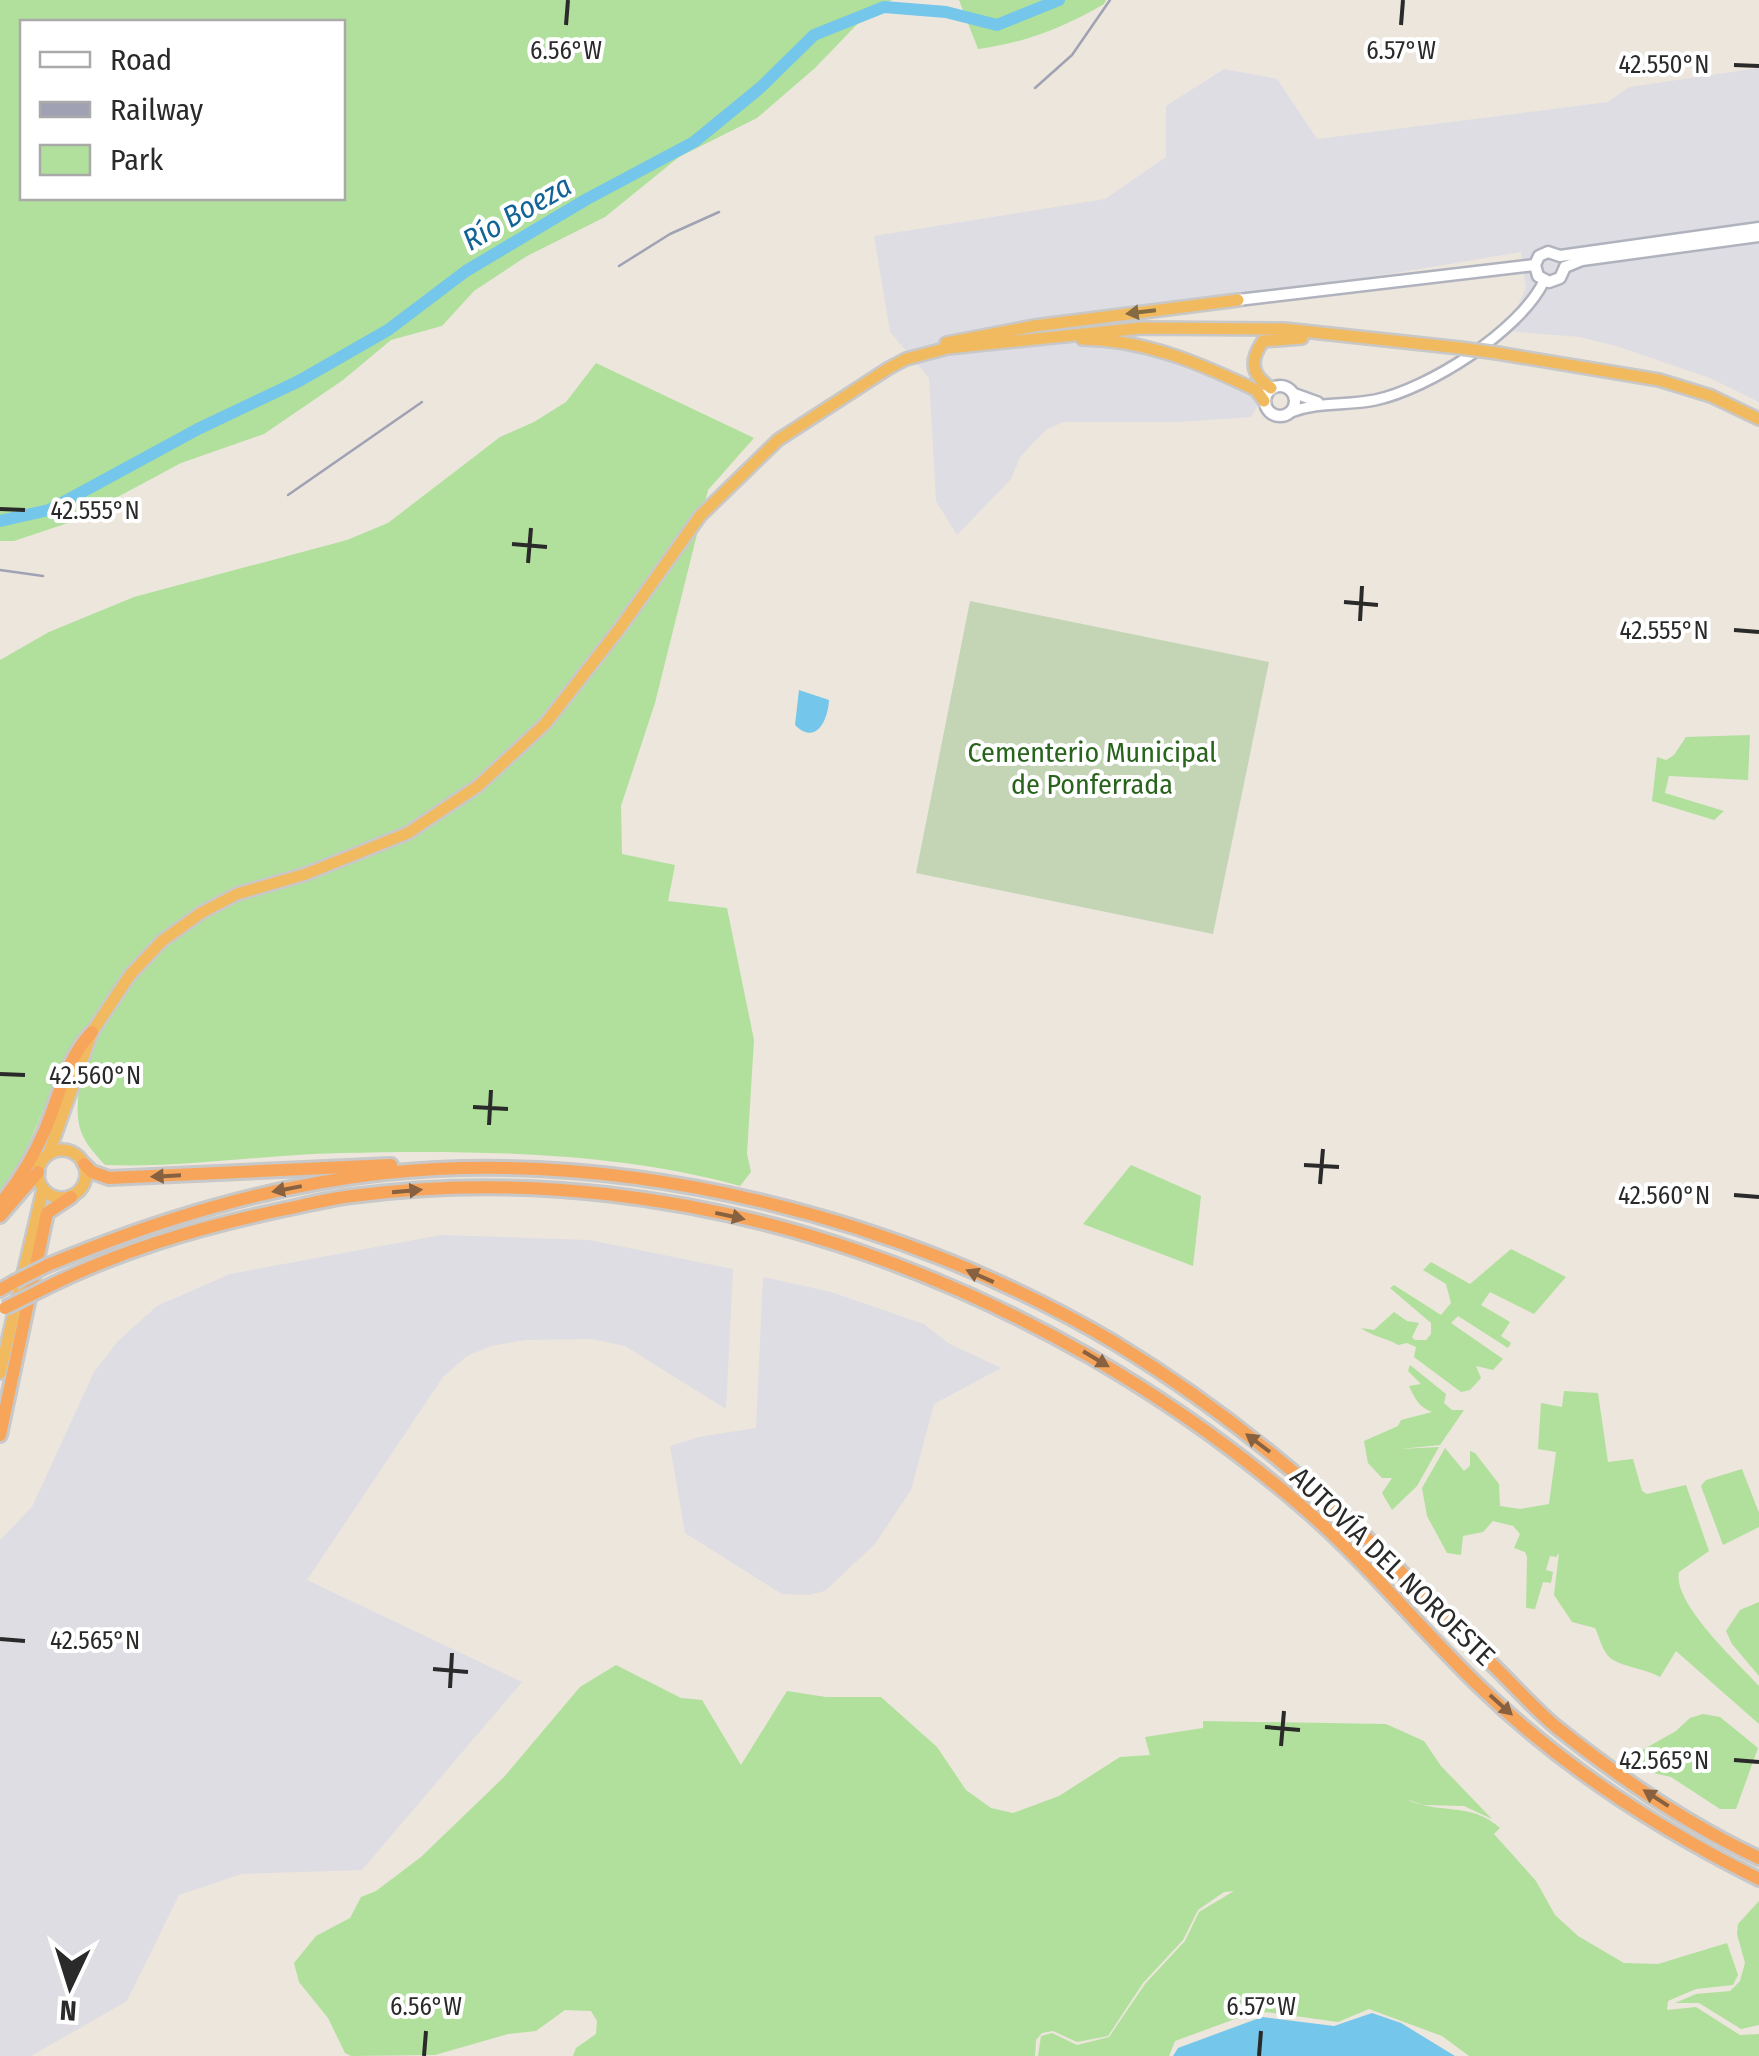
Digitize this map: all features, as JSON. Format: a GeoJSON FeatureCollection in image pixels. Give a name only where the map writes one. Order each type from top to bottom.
{"type":"FeatureCollection","features":[{"type":"Feature","properties":{"kind":"highway"},"geometry":{"type":"LineString","coordinates":[[0,1204],[30,1162],[79,1046],[130,975],[162,941],[236,894],[306,874],[408,833],[478,786],[546,724],[700,516],[778,440],[906,359],[960,338],[1238,300]]}},
{"type":"Feature","properties":{"kind":"highway"},"geometry":{"type":"LineString","coordinates":[[906,359],[988,342],[1126,329],[1222,327],[1396,340],[1658,380],[1711,396],[1759,419]]}},
{"type":"Feature","properties":{"kind":"highway"},"geometry":{"type":"LineString","coordinates":[[988,342],[1110,340],[1157,348],[1268,394]]}},
{"type":"Feature","properties":{"kind":"highway"},"geometry":{"type":"LineString","coordinates":[[1268,394],[1253,369],[1254,354],[1263,341],[1396,340]]}},
{"type":"Feature","properties":{"kind":"highway"},"geometry":{"type":"LineString","coordinates":[[0,1216],[49,1154],[92,1032]]}},
{"type":"Feature","properties":{"kind":"highway"},"geometry":{"type":"LineString","coordinates":[[65,1115],[65,1132],[80,1159],[92,1172],[110,1178],[436,1164],[557,1165],[615,1172],[646,1181]]}},
{"type":"Feature","properties":{"kind":"highway"},"geometry":{"type":"LineString","coordinates":[[49,1154],[60,1150],[80,1159]]}},
{"type":"Feature","properties":{"kind":"highway"},"geometry":{"type":"LineString","coordinates":[[34,1237],[43,1212],[84,1183],[80,1159]]}},
{"type":"Feature","properties":{"kind":"highway","name":"AUTOVÍA DEL NOROESTE"},"geometry":{"type":"LineString","coordinates":[[0,1290],[120,1234],[179,1214],[248,1196],[373,1175],[528,1169],[646,1181],[785,1208],[874,1234],[972,1271],[1114,1343],[1209,1405],[1347,1518],[1553,1724],[1655,1798],[1759,1858]]}},
{"type":"Feature","properties":{"kind":"highway"},"geometry":{"type":"LineString","coordinates":[[0,1373],[43,1190],[38,1172]]}},
{"type":"Feature","properties":{"kind":"highway","name":"AUTOVÍA DEL NOROESTE"},"geometry":{"type":"LineString","coordinates":[[3,1312],[104,1260],[209,1225],[349,1196],[416,1190],[529,1188],[628,1198],[726,1214],[883,1257],[1064,1340],[1215,1436],[1303,1507],[1478,1685],[1556,1756],[1644,1815],[1759,1879]]}},
{"type":"Feature","properties":{"kind":"highway"},"geometry":{"type":"LineString","coordinates":[[43,1190],[64,1197]]}},
{"type":"Feature","properties":{"kind":"highway"},"geometry":{"type":"LineString","coordinates":[[0,1434],[42,1229],[47,1213],[64,1197]]}},
{"type":"Feature","properties":{"kind":"main road"},"geometry":{"type":"LineString","coordinates":[[1562,262],[1759,228]]}},
{"type":"Feature","properties":{"kind":"main road"},"geometry":{"type":"LineString","coordinates":[[1562,262],[1560,278],[1544,280],[1536,272],[1535,265],[1544,253],[1562,262],[1759,236]]}},
{"type":"Feature","properties":{"kind":"main road"},"geometry":{"type":"LineString","coordinates":[[1238,300],[1535,265]]}},
{"type":"Feature","properties":{"kind":"main road"},"geometry":{"type":"LineString","coordinates":[[1280,385],[1293,393],[1295,405],[1291,412],[1282,416],[1272,414],[1268,394],[1280,385]]}},
{"type":"Feature","properties":{"kind":"street"},"geometry":{"type":"LineString","coordinates":[[1291,412],[1320,403],[1393,396],[1450,370],[1530,303],[1544,280]]}},
{"type":"Feature","properties":{"kind":"street"},"geometry":{"type":"LineString","coordinates":[[1293,393],[1320,403]]}},
{"type":"Feature","properties":{"kind":"shaded area"},"geometry":{"type":"Polygon","coordinates":[[[1759,68],[1759,402],[1710,378],[1616,346],[1580,337],[1507,331],[1526,288],[1521,252],[1366,278],[1068,317],[1075,345],[1150,354],[1256,397],[1257,407],[1251,417],[1180,422],[1063,422],[1046,430],[1020,457],[1011,479],[957,535],[936,501],[929,378],[890,332],[874,236],[1105,199],[1166,157],[1166,106],[1224,69],[1277,79],[1317,139],[1608,102],[1629,87],[1759,68]]]}},
{"type":"Feature","properties":{"kind":"shaded area"},"geometry":{"type":"Polygon","coordinates":[[[441,1235],[589,1240],[733,1269],[726,1409],[625,1346],[592,1339],[525,1340],[491,1346],[467,1356],[443,1377],[307,1580],[522,1682],[362,1870],[241,1874],[179,1895],[127,2001],[31,2056],[0,2056],[0,1540],[32,1507],[94,1372],[118,1341],[157,1306],[230,1274],[441,1235]]]}},
{"type":"Feature","properties":{"kind":"shaded area"},"geometry":{"type":"Polygon","coordinates":[[[763,1277],[831,1292],[924,1324],[948,1343],[1001,1368],[934,1404],[911,1490],[875,1544],[825,1591],[808,1595],[782,1594],[685,1533],[670,1446],[756,1428],[763,1277]]]}},
{"type":"Feature","properties":{"kind":"green space"},"geometry":{"type":"Polygon","coordinates":[[[0,0],[892,0],[868,13],[815,68],[757,118],[679,157],[605,217],[527,256],[474,291],[442,326],[391,340],[343,380],[264,434],[181,463],[71,522],[14,541],[0,541],[0,0]]]}},
{"type":"Feature","properties":{"kind":"green space"},"geometry":{"type":"Polygon","coordinates":[[[959,0],[1106,0],[1089,13],[1043,33],[978,49],[959,0]]]}},
{"type":"Feature","properties":{"kind":"green space"},"geometry":{"type":"Polygon","coordinates":[[[596,363],[754,438],[708,490],[655,703],[621,806],[622,854],[675,865],[668,901],[727,908],[754,1040],[747,1154],[751,1172],[740,1186],[692,1174],[593,1159],[440,1152],[105,1165],[81,1131],[79,1088],[56,1081],[20,1164],[0,1195],[0,660],[49,632],[134,597],[347,540],[388,523],[500,437],[566,402],[596,363]]]}},
{"type":"Feature","properties":{"kind":"green space","name":"Cementerio Municipal de Ponferrada"},"geometry":{"type":"Polygon","coordinates":[[[970,601],[1269,662],[1213,934],[916,873],[970,601]]]}},
{"type":"Feature","properties":{"kind":"green space"},"geometry":{"type":"Polygon","coordinates":[[[1750,735],[1748,780],[1669,776],[1665,793],[1724,811],[1714,820],[1652,801],[1657,757],[1666,760],[1674,755],[1686,737],[1750,735]]]}},
{"type":"Feature","properties":{"kind":"green space"},"geometry":{"type":"Polygon","coordinates":[[[1131,1165],[1201,1196],[1193,1266],[1083,1224],[1131,1165]]]}},
{"type":"Feature","properties":{"kind":"green space"},"geometry":{"type":"Polygon","coordinates":[[[1511,1249],[1566,1277],[1534,1314],[1490,1292],[1481,1305],[1510,1322],[1501,1336],[1511,1343],[1508,1348],[1458,1316],[1451,1323],[1503,1359],[1493,1370],[1476,1366],[1481,1378],[1470,1390],[1461,1392],[1414,1357],[1416,1347],[1398,1345],[1361,1328],[1374,1330],[1394,1312],[1407,1321],[1419,1323],[1412,1337],[1426,1340],[1431,1334],[1431,1323],[1390,1288],[1394,1285],[1441,1315],[1451,1303],[1446,1284],[1423,1270],[1431,1262],[1470,1284],[1511,1249]]]}},
{"type":"Feature","properties":{"kind":"green space"},"geometry":{"type":"Polygon","coordinates":[[[1410,1365],[1446,1394],[1444,1403],[1452,1410],[1464,1410],[1440,1445],[1400,1449],[1439,1447],[1417,1486],[1392,1510],[1382,1493],[1392,1478],[1382,1478],[1368,1463],[1364,1441],[1398,1426],[1401,1420],[1432,1412],[1418,1402],[1409,1386],[1421,1384],[1408,1371],[1410,1365]]]}},
{"type":"Feature","properties":{"kind":"green space"},"geometry":{"type":"Polygon","coordinates":[[[1564,1391],[1598,1393],[1608,1462],[1633,1459],[1642,1491],[1647,1494],[1686,1485],[1709,1551],[1679,1572],[1680,1585],[1696,1616],[1759,1686],[1759,1724],[1676,1651],[1660,1677],[1610,1658],[1595,1628],[1572,1622],[1554,1595],[1559,1553],[1550,1556],[1546,1570],[1553,1572],[1551,1583],[1543,1582],[1535,1609],[1526,1608],[1527,1557],[1514,1548],[1520,1534],[1513,1526],[1493,1521],[1483,1532],[1463,1536],[1461,1555],[1447,1553],[1427,1516],[1422,1488],[1445,1448],[1464,1471],[1470,1466],[1470,1451],[1475,1453],[1499,1484],[1500,1506],[1520,1509],[1549,1504],[1556,1452],[1538,1449],[1541,1403],[1562,1407],[1564,1391]]]}},
{"type":"Feature","properties":{"kind":"green space"},"geometry":{"type":"Polygon","coordinates":[[[1742,1469],[1759,1513],[1759,1527],[1723,1545],[1701,1486],[1706,1480],[1742,1469]]]}},
{"type":"Feature","properties":{"kind":"green space"},"geometry":{"type":"Polygon","coordinates":[[[1759,1602],[1759,1676],[1726,1631],[1740,1610],[1759,1602]]]}},
{"type":"Feature","properties":{"kind":"green space"},"geometry":{"type":"Polygon","coordinates":[[[616,1665],[681,1698],[702,1700],[741,1765],[787,1691],[826,1697],[881,1697],[937,1747],[966,1790],[991,1808],[1013,1813],[1059,1796],[1120,1757],[1150,1755],[1145,1737],[1203,1728],[1203,1721],[1386,1724],[1424,1741],[1441,1766],[1492,1819],[1464,1806],[1423,1805],[1477,1814],[1500,1828],[1494,1834],[1536,1881],[1555,1915],[1578,1936],[1624,1963],[1658,1964],[1727,1943],[1738,1975],[1733,1985],[1696,1989],[1668,2001],[1667,2010],[1696,2007],[1740,2035],[1759,2034],[1759,2056],[1469,2056],[1442,2036],[1369,2009],[1338,2022],[1266,2012],[1235,2019],[1175,2041],[1169,2056],[1038,2056],[1041,2036],[1052,2033],[1077,2045],[1109,2037],[1145,1984],[1185,1941],[1199,1912],[1234,1891],[1224,1892],[1198,1910],[1183,1940],[1143,1983],[1108,2036],[1077,2042],[1053,2031],[1042,2033],[1036,2040],[1035,2056],[573,2056],[576,2048],[596,2034],[597,2021],[591,2011],[565,2010],[536,2031],[508,2034],[435,2055],[345,2053],[328,2018],[299,1982],[294,1963],[316,1936],[350,1918],[361,1897],[376,1891],[421,1857],[504,1777],[580,1687],[616,1665]]]}},
{"type":"Feature","properties":{"kind":"green space"},"geometry":{"type":"Polygon","coordinates":[[[1703,1714],[1720,1717],[1758,1748],[1736,1809],[1720,1809],[1671,1777],[1636,1769],[1628,1758],[1676,1731],[1690,1718],[1703,1714]]]}},
{"type":"Feature","properties":{"kind":"green space"},"geometry":{"type":"Polygon","coordinates":[[[1759,1901],[1759,2025],[1741,2029],[1699,2003],[1675,2003],[1696,1994],[1730,1991],[1740,1981],[1745,1963],[1738,1924],[1759,1901]]]}},
{"type":"Feature","properties":{"kind":"water"},"geometry":{"type":"Polygon","coordinates":[[[799,690],[829,700],[823,722],[815,732],[802,731],[795,725],[799,690]]]}},
{"type":"Feature","properties":{"kind":"water"},"geometry":{"type":"Polygon","coordinates":[[[1372,2013],[1401,2023],[1455,2056],[1173,2056],[1178,2048],[1262,2017],[1334,2026],[1372,2013]]]}},
{"type":"Feature","properties":{"kind":"waterway","name":"Río Boeza"},"geometry":{"type":"LineString","coordinates":[[0,521],[49,510],[198,429],[299,381],[388,330],[466,271],[587,199],[694,142],[760,88],[814,35],[884,7],[946,12],[997,25],[1059,0]]}},
{"type":"Feature","properties":{"kind":"railway"},"geometry":{"type":"LineString","coordinates":[[1035,88],[1072,55],[1110,0]]}},
{"type":"Feature","properties":{"kind":"railway"},"geometry":{"type":"LineString","coordinates":[[619,266],[670,234],[719,212]]}},
{"type":"Feature","properties":{"kind":"railway"},"geometry":{"type":"LineString","coordinates":[[288,495],[422,402]]}},
{"type":"Feature","properties":{"kind":"railway"},"geometry":{"type":"LineString","coordinates":[[0,570],[43,576]]}}]}
